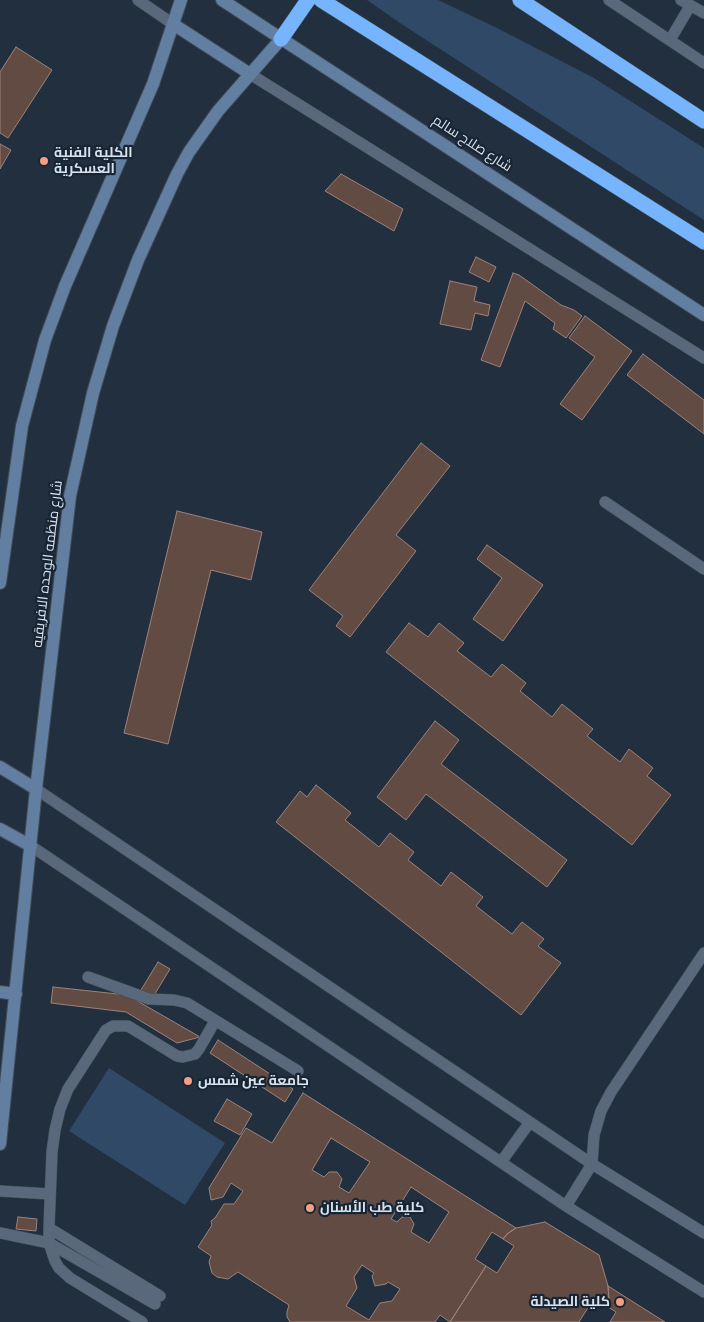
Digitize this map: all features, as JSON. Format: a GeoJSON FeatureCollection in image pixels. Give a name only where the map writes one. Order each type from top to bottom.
{"type":"FeatureCollection","features":[{"type":"Feature","properties":{"kind":"highway"},"geometry":{"type":"LineString","coordinates":[[280,39],[308,0]]}},
{"type":"Feature","properties":{"kind":"highway"},"geometry":{"type":"LineString","coordinates":[[321,0],[704,242]]}},
{"type":"Feature","properties":{"kind":"highway"},"geometry":{"type":"LineString","coordinates":[[520,0],[704,121]]}},
{"type":"Feature","properties":{"kind":"street"},"geometry":{"type":"LineString","coordinates":[[0,583],[22,426],[45,340],[65,286],[153,84],[181,0]]}},
{"type":"Feature","properties":{"kind":"street","name":"شارع صلاح سالم"},"geometry":{"type":"LineString","coordinates":[[222,0],[704,315]]}},
{"type":"Feature","properties":{"kind":"street"},"geometry":{"type":"LineString","coordinates":[[173,24],[250,74]]}},
{"type":"Feature","properties":{"kind":"street","name":"شارع منظمه الوحده الافريقيه"},"geometry":{"type":"LineString","coordinates":[[0,1144],[36,789],[70,496],[84,427],[103,359],[138,260],[177,174],[202,131],[280,39]]}},
{"type":"Feature","properties":{"kind":"street"},"geometry":{"type":"LineString","coordinates":[[0,767],[36,789]]}},
{"type":"Feature","properties":{"kind":"street"},"geometry":{"type":"LineString","coordinates":[[0,829],[31,846]]}},
{"type":"Feature","properties":{"kind":"street"},"geometry":{"type":"LineString","coordinates":[[0,992],[16,994]]}},
{"type":"Feature","properties":{"kind":"lane"},"geometry":{"type":"LineString","coordinates":[[138,0],[173,24]]}},
{"type":"Feature","properties":{"kind":"lane"},"geometry":{"type":"LineString","coordinates":[[608,0],[704,62]]}},
{"type":"Feature","properties":{"kind":"lane"},"geometry":{"type":"LineString","coordinates":[[670,40],[686,3],[704,13]]}},
{"type":"Feature","properties":{"kind":"lane"},"geometry":{"type":"LineString","coordinates":[[250,74],[704,358]]}},
{"type":"Feature","properties":{"kind":"lane"},"geometry":{"type":"LineString","coordinates":[[605,502],[704,569]]}},
{"type":"Feature","properties":{"kind":"lane"},"geometry":{"type":"LineString","coordinates":[[36,789],[592,1164],[704,1233]]}},
{"type":"Feature","properties":{"kind":"lane"},"geometry":{"type":"LineString","coordinates":[[31,846],[566,1206],[704,1292]]}},
{"type":"Feature","properties":{"kind":"lane"},"geometry":{"type":"LineString","coordinates":[[566,1206],[592,1164],[594,1135],[601,1111],[704,953]]}},
{"type":"Feature","properties":{"kind":"lane"},"geometry":{"type":"LineString","coordinates":[[88,977],[149,999],[180,1000],[187,1003],[298,1071]]}},
{"type":"Feature","properties":{"kind":"lane"},"geometry":{"type":"LineString","coordinates":[[142,1322],[65,1274],[55,1262],[49,1243],[48,1228],[54,1130],[68,1090],[106,1030],[113,1026],[128,1026],[177,1056],[183,1057],[195,1054],[199,1050],[215,1021]]}},
{"type":"Feature","properties":{"kind":"lane"},"geometry":{"type":"LineString","coordinates":[[501,1162],[530,1122]]}},
{"type":"Feature","properties":{"kind":"lane"},"geometry":{"type":"LineString","coordinates":[[0,1191],[50,1194]]}},
{"type":"Feature","properties":{"kind":"lane"},"geometry":{"type":"LineString","coordinates":[[0,1233],[49,1243],[158,1300],[48,1228]]}},
{"type":"Feature","properties":{"kind":"shaded area"},"geometry":{"type":"Polygon","coordinates":[[[367,0],[438,0],[594,78],[704,148],[704,220],[400,23],[367,0]]]}},
{"type":"Feature","properties":{"kind":"shaded area"},"geometry":{"type":"Polygon","coordinates":[[[109,1068],[225,1143],[185,1205],[69,1131],[109,1068]]]}},
{"type":"Feature","properties":{"kind":"building"},"geometry":{"type":"Polygon","coordinates":[[[16,47],[52,70],[8,138],[0,133],[0,72],[16,47]]]}},
{"type":"Feature","properties":{"kind":"building"},"geometry":{"type":"Polygon","coordinates":[[[0,144],[11,150],[0,169],[0,144]]]}},
{"type":"Feature","properties":{"kind":"building"},"geometry":{"type":"Polygon","coordinates":[[[341,174],[403,209],[394,231],[325,191],[341,174]]]}},
{"type":"Feature","properties":{"kind":"building"},"geometry":{"type":"Polygon","coordinates":[[[476,257],[496,267],[489,282],[469,272],[476,257]]]}},
{"type":"Feature","properties":{"kind":"building"},"geometry":{"type":"Polygon","coordinates":[[[513,273],[519,275],[561,305],[574,310],[582,316],[566,338],[553,329],[555,323],[525,301],[500,367],[481,360],[513,273]]]}},
{"type":"Feature","properties":{"kind":"building"},"geometry":{"type":"Polygon","coordinates":[[[450,281],[477,287],[474,301],[490,305],[488,316],[475,313],[471,330],[440,324],[450,281]]]}},
{"type":"Feature","properties":{"kind":"building"},"geometry":{"type":"Polygon","coordinates":[[[585,316],[632,351],[582,420],[560,404],[595,357],[569,338],[585,316]]]}},
{"type":"Feature","properties":{"kind":"building"},"geometry":{"type":"Polygon","coordinates":[[[643,354],[704,400],[704,434],[627,375],[643,354]]]}},
{"type":"Feature","properties":{"kind":"building"},"geometry":{"type":"Polygon","coordinates":[[[421,443],[450,466],[396,535],[416,551],[350,637],[336,626],[343,616],[309,590],[421,443]]]}},
{"type":"Feature","properties":{"kind":"building"},"geometry":{"type":"Polygon","coordinates":[[[177,511],[262,532],[251,580],[211,570],[168,744],[124,733],[177,511]]]}},
{"type":"Feature","properties":{"kind":"building"},"geometry":{"type":"Polygon","coordinates":[[[487,545],[543,585],[503,641],[473,619],[502,578],[477,559],[487,545]]]}},
{"type":"Feature","properties":{"kind":"building"},"geometry":{"type":"Polygon","coordinates":[[[409,623],[428,637],[439,623],[464,643],[457,651],[491,677],[502,664],[526,683],[520,691],[552,717],[562,704],[593,729],[587,736],[620,762],[629,749],[653,768],[647,776],[671,795],[632,845],[386,652],[409,623]]]}},
{"type":"Feature","properties":{"kind":"building"},"geometry":{"type":"Polygon","coordinates":[[[435,721],[459,740],[441,764],[567,860],[547,887],[426,794],[406,820],[377,797],[435,721]]]}},
{"type":"Feature","properties":{"kind":"building"},"geometry":{"type":"Polygon","coordinates":[[[316,785],[351,813],[345,820],[379,847],[390,833],[414,852],[408,860],[441,886],[451,872],[483,897],[476,906],[512,934],[522,922],[544,939],[538,946],[561,963],[521,1015],[276,822],[300,791],[307,797],[316,785]]]}},
{"type":"Feature","properties":{"kind":"building"},"geometry":{"type":"Polygon","coordinates":[[[158,962],[170,969],[153,997],[141,990],[158,962]]]}},
{"type":"Feature","properties":{"kind":"building"},"geometry":{"type":"Polygon","coordinates":[[[53,987],[127,995],[200,1037],[177,1043],[126,1012],[51,1003],[53,987]]]}},
{"type":"Feature","properties":{"kind":"building"},"geometry":{"type":"Polygon","coordinates":[[[218,1040],[293,1089],[285,1102],[210,1053],[218,1040]]]}},
{"type":"Feature","properties":{"kind":"building","name":"كلية طب الأسنان"},"geometry":{"type":"Polygon","coordinates":[[[303,1093],[516,1228],[503,1239],[492,1232],[475,1259],[486,1266],[450,1322],[440,1315],[435,1322],[290,1322],[287,1317],[289,1305],[238,1272],[228,1279],[217,1277],[212,1273],[209,1262],[211,1256],[198,1247],[212,1225],[211,1221],[224,1204],[234,1204],[243,1191],[231,1183],[223,1197],[211,1200],[209,1188],[246,1128],[272,1143],[303,1093]],[[331,1138],[312,1170],[324,1177],[329,1172],[337,1172],[342,1179],[339,1187],[349,1193],[370,1162],[331,1138]],[[411,1187],[391,1219],[397,1222],[402,1217],[410,1217],[414,1224],[411,1232],[429,1243],[449,1212],[411,1187]],[[362,1265],[354,1277],[357,1288],[346,1306],[369,1320],[380,1303],[392,1301],[400,1289],[388,1282],[375,1286],[372,1276],[374,1273],[362,1265]]]}},
{"type":"Feature","properties":{"kind":"building"},"geometry":{"type":"Polygon","coordinates":[[[227,1099],[252,1114],[240,1135],[214,1121],[227,1099]]]}},
{"type":"Feature","properties":{"kind":"building"},"geometry":{"type":"Polygon","coordinates":[[[18,1217],[37,1219],[36,1231],[16,1229],[18,1217]]]}},
{"type":"Feature","properties":{"kind":"building"},"geometry":{"type":"Polygon","coordinates":[[[545,1222],[599,1255],[608,1286],[609,1299],[605,1305],[594,1298],[579,1322],[450,1322],[486,1266],[497,1273],[514,1246],[503,1239],[507,1234],[516,1228],[545,1222]]]}},
{"type":"Feature","properties":{"kind":"building","name":"كلية الصيدلة"},"geometry":{"type":"Polygon","coordinates":[[[608,1286],[665,1322],[610,1322],[616,1312],[605,1305],[609,1299],[608,1286]]]}},
{"type":"Feature","properties":{"kind":"place","name":"الكلية الفنية العسكرية"},"geometry":{"type":"Point","coordinates":[44,161]}},
{"type":"Feature","properties":{"kind":"place","name":"جامعة عين شمس"},"geometry":{"type":"Point","coordinates":[188,1081]}},
{"type":"Feature","properties":{"kind":"place","name":"كلية طب الأسنان"},"geometry":{"type":"Point","coordinates":[310,1208]}},
{"type":"Feature","properties":{"kind":"place","name":"كلية الصيدلة"},"geometry":{"type":"Point","coordinates":[620,1302]}}]}
